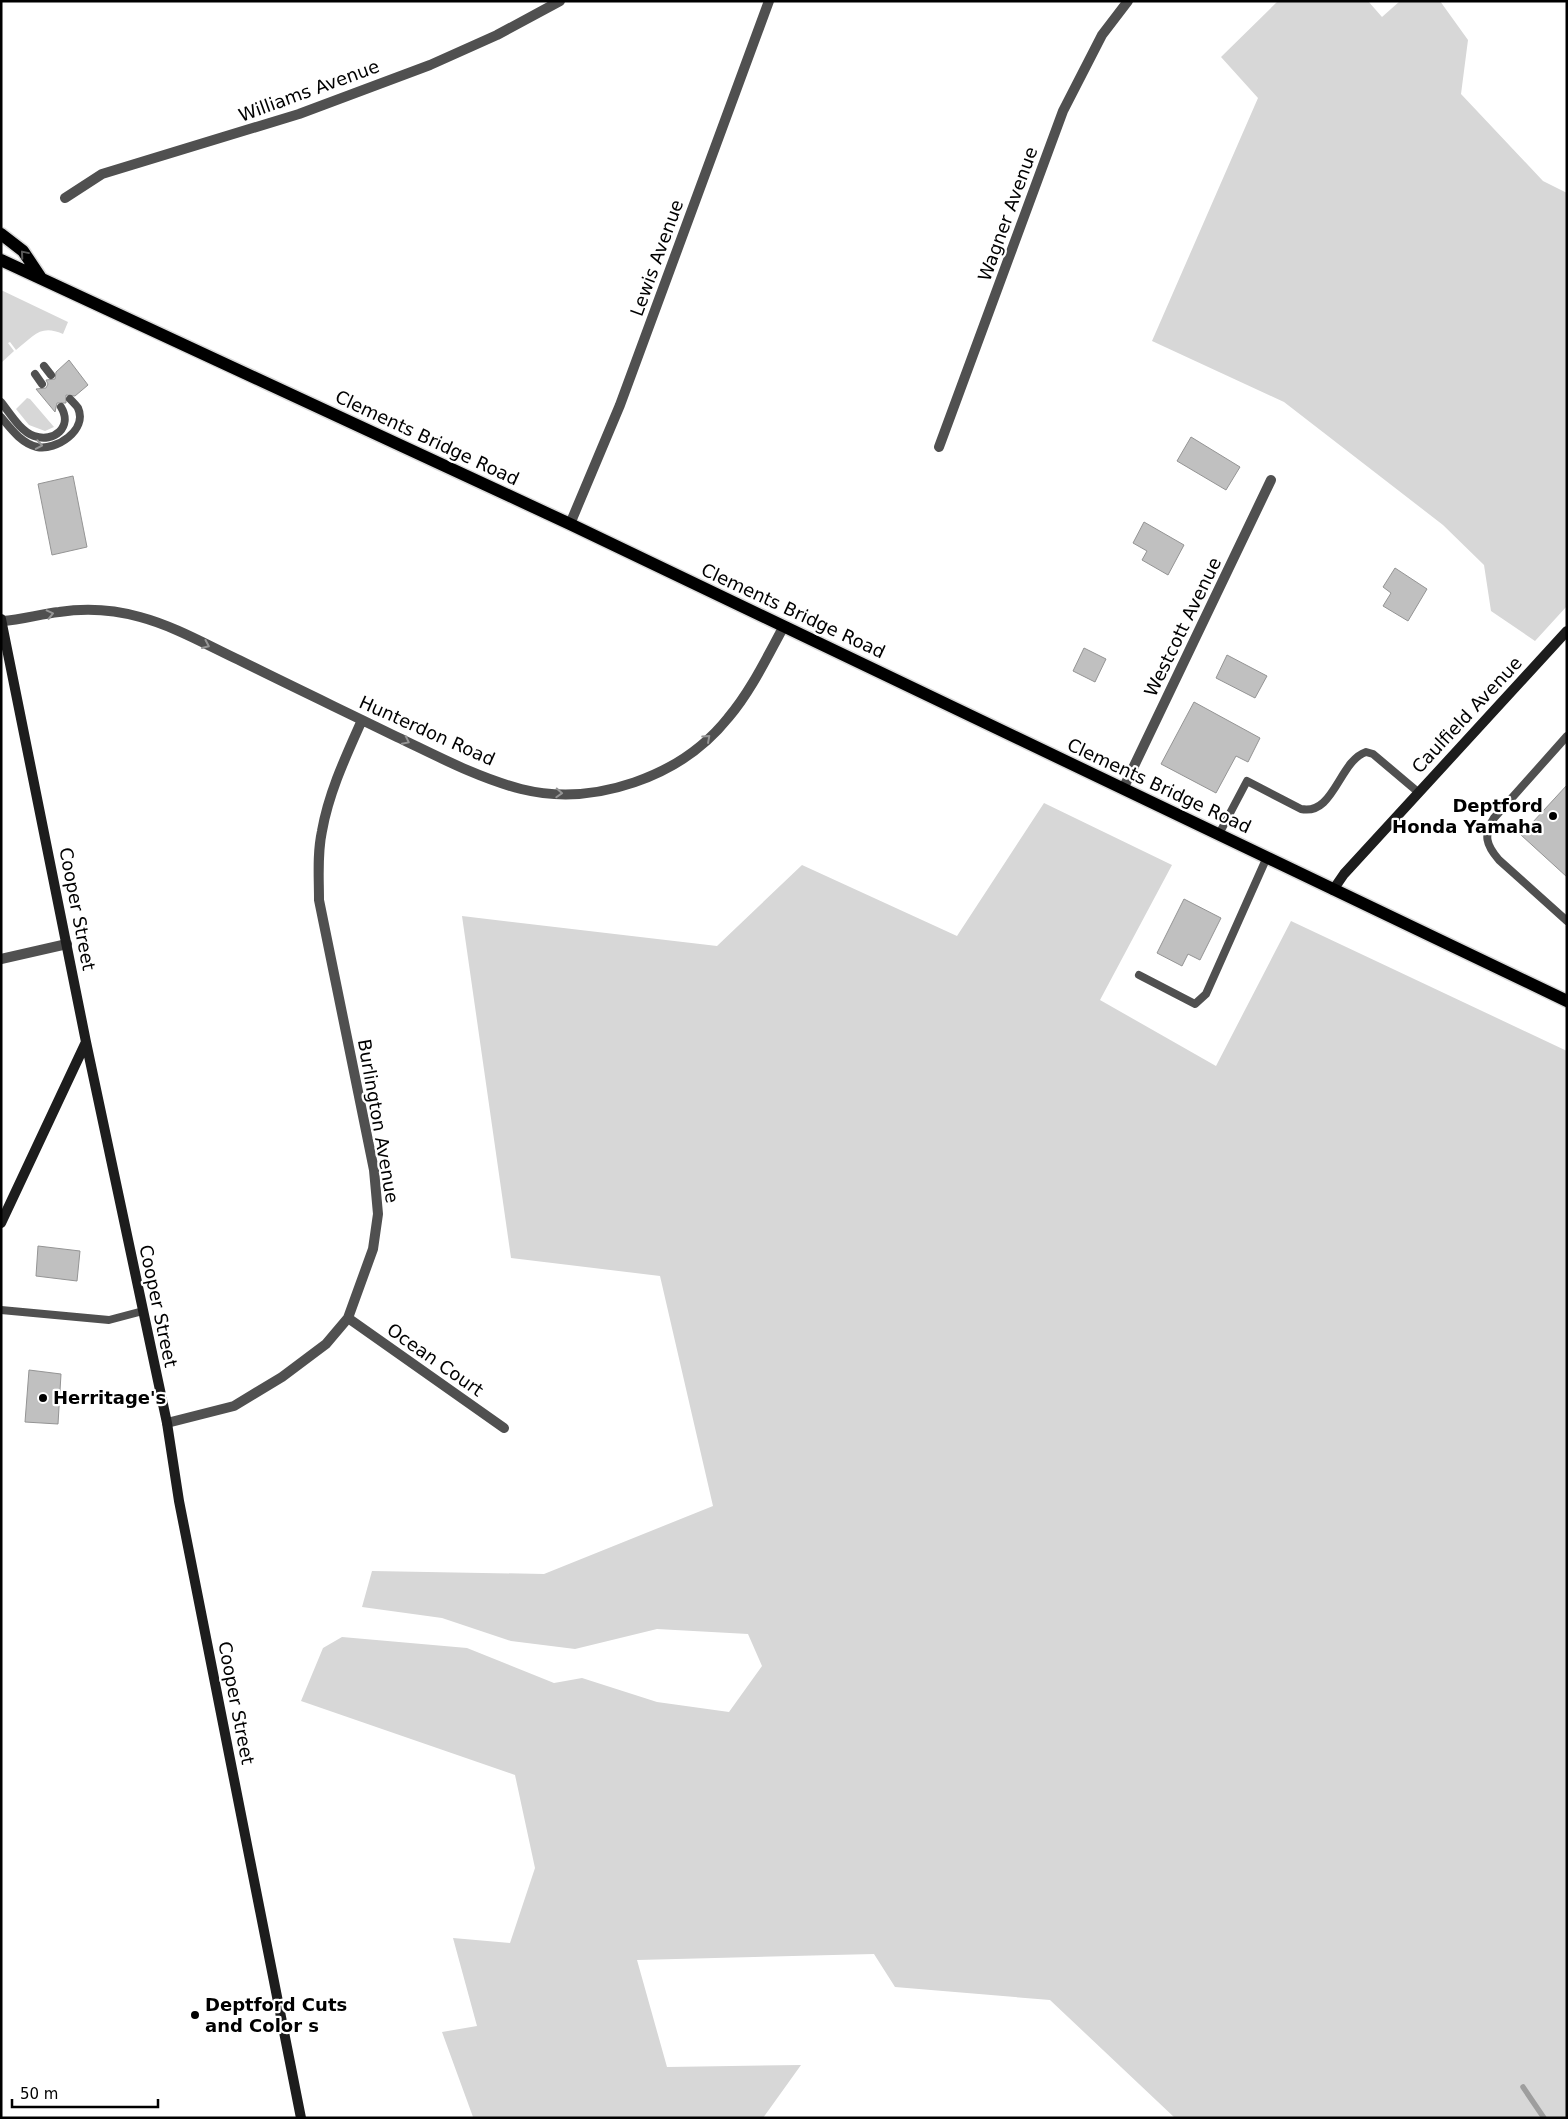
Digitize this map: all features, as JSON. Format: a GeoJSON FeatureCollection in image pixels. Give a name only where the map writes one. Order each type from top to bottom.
{"type":"FeatureCollection","features":[{"type":"Feature","properties":{"kind":"main road"},"geometry":{"type":"LineString","coordinates":[[1,234],[22,251],[41,278]]}},
{"type":"Feature","properties":{"kind":"main road","name":"Clements Bridge Road"},"geometry":{"type":"LineString","coordinates":[[1,260],[570,524],[1567,1001]]}},
{"type":"Feature","properties":{"kind":"main road","name":"Cooper Street"},"geometry":{"type":"LineString","coordinates":[[2,620],[86,1042],[166,1423],[179,1501],[301,2118]]}},
{"type":"Feature","properties":{"kind":"main road","name":"Caulfield Avenue"},"geometry":{"type":"LineString","coordinates":[[1333,890],[1344,874],[1418,792],[1567,631]]}},
{"type":"Feature","properties":{"kind":"main road"},"geometry":{"type":"LineString","coordinates":[[1,1223],[86,1042]]}},
{"type":"Feature","properties":{"kind":"street","name":"Williams Avenue"},"geometry":{"type":"LineString","coordinates":[[65,198],[102,174],[299,114],[430,65],[497,35],[560,1]]}},
{"type":"Feature","properties":{"kind":"street","name":"Lewis Avenue"},"geometry":{"type":"LineString","coordinates":[[570,524],[620,405],[769,1]]}},
{"type":"Feature","properties":{"kind":"street","name":"Wagner Avenue"},"geometry":{"type":"LineString","coordinates":[[939,447],[1063,111],[1102,35],[1128,1]]}},
{"type":"Feature","properties":{"kind":"street","name":"Westcott Avenue"},"geometry":{"type":"LineString","coordinates":[[1123,789],[1272,480]]}},
{"type":"Feature","properties":{"kind":"street","name":"Hunterdon Road"},"geometry":{"type":"LineString","coordinates":[[2,620],[22,620],[60,611],[96,610],[140,617],[221,651],[462,768],[522,789],[558,794],[588,793],[631,783],[668,768],[698,746],[727,720],[744,698],[784,626]]}},
{"type":"Feature","properties":{"kind":"street","name":"Burlington Avenue"},"geometry":{"type":"LineString","coordinates":[[166,1423],[234,1406],[297,1366],[326,1344],[348,1318],[373,1249],[378,1214],[374,1170],[322,917],[319,861],[321,833],[332,790],[362,720]]}},
{"type":"Feature","properties":{"kind":"street"},"geometry":{"type":"LineString","coordinates":[[1,959],[67,944]]}},
{"type":"Feature","properties":{"kind":"street","name":"Ocean Court"},"geometry":{"type":"LineString","coordinates":[[348,1318],[504,1428]]}},
{"type":"Feature","properties":{"kind":"lane"},"geometry":{"type":"LineString","coordinates":[[44,366],[51,375]]}},
{"type":"Feature","properties":{"kind":"lane"},"geometry":{"type":"LineString","coordinates":[[35,374],[42,384]]}},
{"type":"Feature","properties":{"kind":"lane"},"geometry":{"type":"LineString","coordinates":[[1,417],[17,436],[26,442],[38,447],[51,447],[74,432],[79,421],[78,409],[70,399]]}},
{"type":"Feature","properties":{"kind":"lane"},"geometry":{"type":"LineString","coordinates":[[1,402],[25,430],[33,436],[42,437],[50,436],[63,428],[66,417],[61,407]]}},
{"type":"Feature","properties":{"kind":"lane"},"geometry":{"type":"LineString","coordinates":[[1567,736],[1494,818],[1488,826],[1486,838],[1490,849],[1499,860],[1567,921]]}},
{"type":"Feature","properties":{"kind":"lane"},"geometry":{"type":"LineString","coordinates":[[1219,834],[1247,781],[1301,809],[1310,811],[1318,807],[1331,793],[1356,758],[1366,752],[1374,754],[1418,792]]}},
{"type":"Feature","properties":{"kind":"lane"},"geometry":{"type":"LineString","coordinates":[[1139,975],[1195,1004],[1206,994],[1267,857]]}},
{"type":"Feature","properties":{"kind":"lane"},"geometry":{"type":"LineString","coordinates":[[1,1310],[109,1320],[143,1311]]}},
{"type":"Feature","properties":{"kind":"shaded area"},"geometry":{"type":"Polygon","coordinates":[[[1278,1],[1368,1],[1382,17],[1400,1],[1440,1],[1468,40],[1461,94],[1543,181],[1567,193],[1567,606],[1535,641],[1491,611],[1484,565],[1443,525],[1284,402],[1152,341],[1258,98],[1221,57],[1278,1]]]}},
{"type":"Feature","properties":{"kind":"shaded area"},"geometry":{"type":"Polygon","coordinates":[[[1,290],[68,322],[63,334],[55,331],[43,331],[33,336],[16,350],[10,342],[8,343],[14,351],[1,363],[1,290]]]}},
{"type":"Feature","properties":{"kind":"shaded area"},"geometry":{"type":"Polygon","coordinates":[[[27,398],[30,399],[54,427],[45,431],[29,425],[16,409],[27,398]]]}},
{"type":"Feature","properties":{"kind":"shaded area"},"geometry":{"type":"Polygon","coordinates":[[[1044,803],[1172,865],[1100,1000],[1216,1066],[1291,921],[1567,1051],[1567,2118],[1175,2118],[1050,2000],[895,1987],[874,1954],[637,1960],[667,2067],[801,2065],[763,2118],[461,2118],[473,2117],[442,2032],[477,2026],[453,1938],[510,1943],[535,1868],[515,1775],[301,1701],[323,1648],[342,1637],[467,1648],[554,1683],[582,1678],[657,1702],[729,1712],[762,1666],[748,1634],[657,1629],[575,1649],[511,1641],[442,1618],[362,1607],[372,1571],[544,1574],[713,1506],[660,1276],[511,1258],[462,916],[717,946],[802,865],[957,936],[1044,803]]]}},
{"type":"Feature","properties":{"kind":"building"},"geometry":{"type":"Polygon","coordinates":[[[69,360],[88,385],[75,396],[66,395],[66,403],[57,403],[55,412],[36,389],[46,388],[48,384],[46,380],[55,379],[56,372],[69,360]]]}},
{"type":"Feature","properties":{"kind":"building"},"geometry":{"type":"Polygon","coordinates":[[[1191,437],[1240,467],[1226,490],[1177,461],[1191,437]]]}},
{"type":"Feature","properties":{"kind":"building"},"geometry":{"type":"Polygon","coordinates":[[[73,476],[87,547],[52,555],[38,484],[73,476]]]}},
{"type":"Feature","properties":{"kind":"building"},"geometry":{"type":"Polygon","coordinates":[[[1144,522],[1184,545],[1168,575],[1142,560],[1147,551],[1133,543],[1144,522]]]}},
{"type":"Feature","properties":{"kind":"building"},"geometry":{"type":"Polygon","coordinates":[[[1395,568],[1427,589],[1408,621],[1383,606],[1391,593],[1383,587],[1395,568]]]}},
{"type":"Feature","properties":{"kind":"building"},"geometry":{"type":"Polygon","coordinates":[[[1084,648],[1106,659],[1095,682],[1073,671],[1084,648]]]}},
{"type":"Feature","properties":{"kind":"building"},"geometry":{"type":"Polygon","coordinates":[[[1227,655],[1267,676],[1255,698],[1216,678],[1227,655]]]}},
{"type":"Feature","properties":{"kind":"building"},"geometry":{"type":"Polygon","coordinates":[[[1194,702],[1260,738],[1248,762],[1236,756],[1216,793],[1161,764],[1194,702]]]}},
{"type":"Feature","properties":{"kind":"building","name":"Deptford Honda Yamaha"},"geometry":{"type":"Polygon","coordinates":[[[1567,785],[1567,877],[1521,835],[1567,785]]]}},
{"type":"Feature","properties":{"kind":"building"},"geometry":{"type":"Polygon","coordinates":[[[1184,899],[1221,918],[1200,960],[1188,954],[1182,966],[1157,953],[1184,899]]]}},
{"type":"Feature","properties":{"kind":"building"},"geometry":{"type":"Polygon","coordinates":[[[38,1246],[80,1251],[77,1281],[36,1276],[38,1246]]]}},
{"type":"Feature","properties":{"kind":"building","name":"Herritage's"},"geometry":{"type":"Polygon","coordinates":[[[29,1370],[61,1374],[58,1424],[25,1422],[29,1370]]]}},
{"type":"Feature","properties":{"kind":"waterway"},"geometry":{"type":"LineString","coordinates":[[1523,2087],[1544,2118]]}},
{"type":"Feature","properties":{"kind":"place","name":"Deptford Honda Yamaha"},"geometry":{"type":"Point","coordinates":[1553,816]}},
{"type":"Feature","properties":{"kind":"place","name":"Herritage's"},"geometry":{"type":"Point","coordinates":[43,1398]}},
{"type":"Feature","properties":{"kind":"place","name":"Deptford Cuts and Color s"},"geometry":{"type":"Point","coordinates":[195,2015]}}]}
